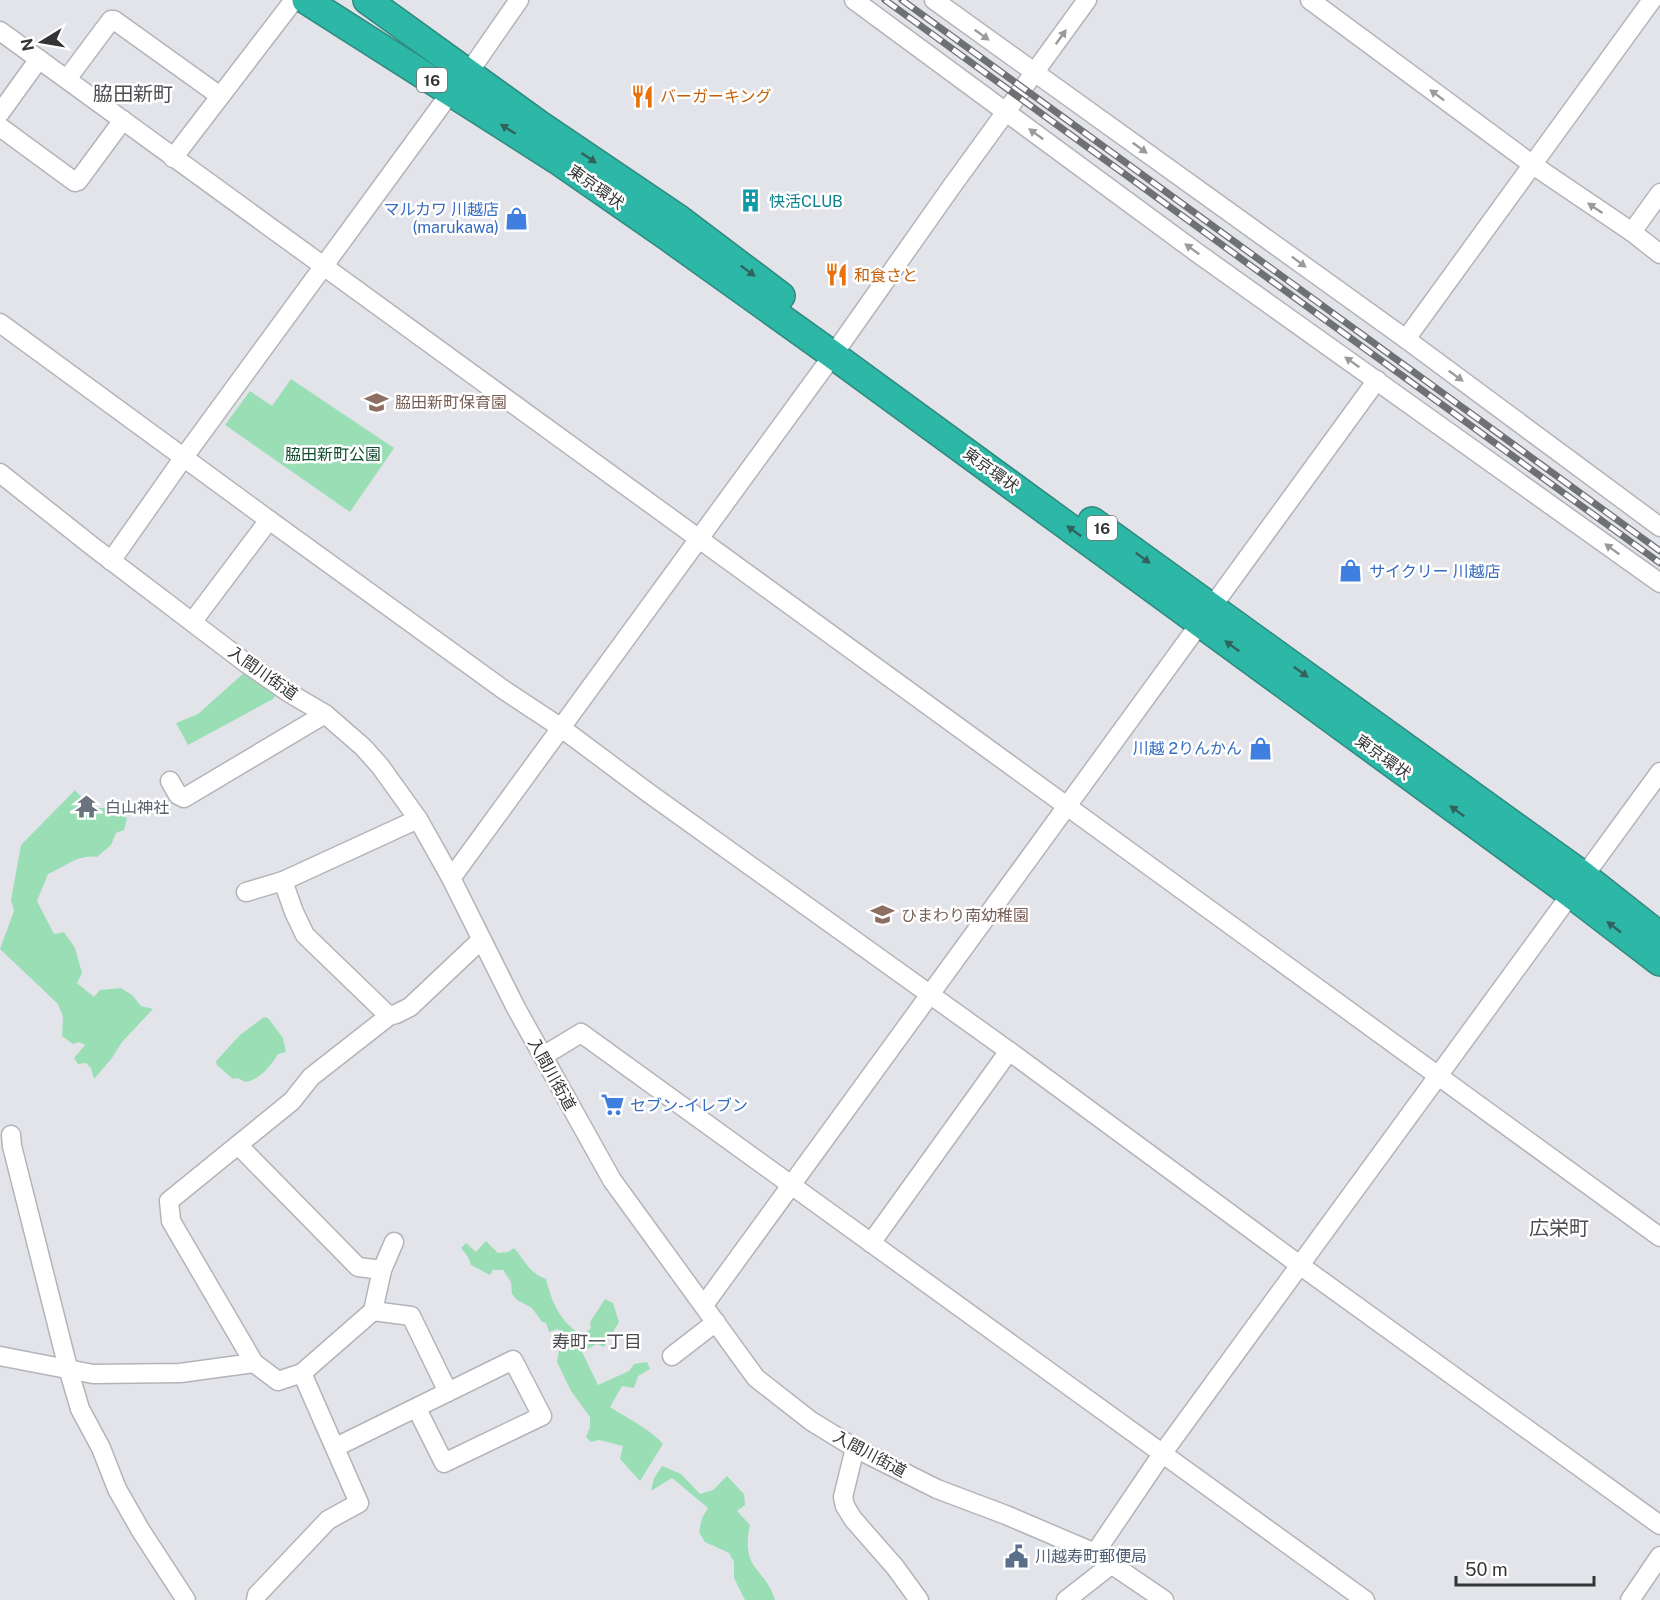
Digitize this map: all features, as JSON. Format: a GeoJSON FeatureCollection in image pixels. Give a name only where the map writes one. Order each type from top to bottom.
{"type":"FeatureCollection","features":[{"type":"Feature","properties":{"kind":"highway","name":"東京環状"},"geometry":{"type":"LineString","coordinates":[[306,0],[557,160],[838,348],[1577,885],[1660,936]]}},
{"type":"Feature","properties":{"kind":"highway","name":"東京環状"},"geometry":{"type":"LineString","coordinates":[[338,0],[466,83],[540,125]]}},
{"type":"Feature","properties":{"kind":"highway","name":"東京環状"},"geometry":{"type":"LineString","coordinates":[[367,0],[540,125],[680,219],[838,348]]}},
{"type":"Feature","properties":{"kind":"highway","name":"東京環状"},"geometry":{"type":"LineString","coordinates":[[1577,885],[1660,962]]}},
{"type":"Feature","properties":{"kind":"street"},"geometry":{"type":"LineString","coordinates":[[173,158],[294,0]]}},
{"type":"Feature","properties":{"kind":"street"},"geometry":{"type":"LineString","coordinates":[[469,72],[519,0]]}},
{"type":"Feature","properties":{"kind":"street"},"geometry":{"type":"LineString","coordinates":[[854,0],[1196,252],[1660,583]]}},
{"type":"Feature","properties":{"kind":"street"},"geometry":{"type":"LineString","coordinates":[[934,0],[1406,339],[1660,527]]}},
{"type":"Feature","properties":{"kind":"street"},"geometry":{"type":"LineString","coordinates":[[450,876],[455,873],[838,348],[1087,0]]}},
{"type":"Feature","properties":{"kind":"street"},"geometry":{"type":"LineString","coordinates":[[1310,0],[1533,165],[1632,232],[1660,254]]}},
{"type":"Feature","properties":{"kind":"street"},"geometry":{"type":"LineString","coordinates":[[1406,339],[1652,0]]}},
{"type":"Feature","properties":{"kind":"street"},"geometry":{"type":"LineString","coordinates":[[67,79],[111,20],[114,20],[220,96]]}},
{"type":"Feature","properties":{"kind":"street"},"geometry":{"type":"LineString","coordinates":[[0,31],[1660,1237]]}},
{"type":"Feature","properties":{"kind":"street"},"geometry":{"type":"LineString","coordinates":[[0,113],[39,59]]}},
{"type":"Feature","properties":{"kind":"street"},"geometry":{"type":"LineString","coordinates":[[111,561],[184,457],[451,92]]}},
{"type":"Feature","properties":{"kind":"street"},"geometry":{"type":"LineString","coordinates":[[0,127],[75,182],[123,120]]}},
{"type":"Feature","properties":{"kind":"street"},"geometry":{"type":"LineString","coordinates":[[1632,232],[1660,193]]}},
{"type":"Feature","properties":{"kind":"street"},"geometry":{"type":"LineString","coordinates":[[0,323],[269,520],[1009,1051],[1301,1266],[1660,1524]]}},
{"type":"Feature","properties":{"kind":"street"},"geometry":{"type":"LineString","coordinates":[[704,1305],[1377,380]]}},
{"type":"Feature","properties":{"kind":"street","name":"入間川街道"},"geometry":{"type":"LineString","coordinates":[[0,474],[246,663],[325,714],[380,766],[418,819],[450,876],[481,940],[612,1180],[756,1378],[791,1407],[855,1448],[937,1489],[1006,1515],[1095,1553],[1164,1600]]}},
{"type":"Feature","properties":{"kind":"street"},"geometry":{"type":"LineString","coordinates":[[193,621],[269,520]]}},
{"type":"Feature","properties":{"kind":"street"},"geometry":{"type":"LineString","coordinates":[[170,781],[178,795],[184,798],[325,714]]}},
{"type":"Feature","properties":{"kind":"street"},"geometry":{"type":"LineString","coordinates":[[1095,1553],[1162,1454],[1660,771]]}},
{"type":"Feature","properties":{"kind":"street"},"geometry":{"type":"LineString","coordinates":[[246,891],[283,882],[418,819]]}},
{"type":"Feature","properties":{"kind":"street"},"geometry":{"type":"LineString","coordinates":[[283,882],[305,935],[389,1016]]}},
{"type":"Feature","properties":{"kind":"street"},"geometry":{"type":"LineString","coordinates":[[394,1242],[382,1270],[373,1311],[302,1373],[278,1381],[254,1363],[171,1221],[169,1201],[292,1101],[311,1077],[389,1016],[410,1007],[481,940]]}},
{"type":"Feature","properties":{"kind":"street"},"geometry":{"type":"LineString","coordinates":[[543,1056],[580,1033],[1365,1600]]}},
{"type":"Feature","properties":{"kind":"street"},"geometry":{"type":"LineString","coordinates":[[871,1242],[1009,1051]]}},
{"type":"Feature","properties":{"kind":"street"},"geometry":{"type":"LineString","coordinates":[[11,1135],[80,1409],[117,1489],[186,1600]]}},
{"type":"Feature","properties":{"kind":"street"},"geometry":{"type":"LineString","coordinates":[[238,1145],[358,1268],[382,1270]]}},
{"type":"Feature","properties":{"kind":"street"},"geometry":{"type":"LineString","coordinates":[[373,1311],[411,1316],[448,1392]]}},
{"type":"Feature","properties":{"kind":"street"},"geometry":{"type":"LineString","coordinates":[[672,1356],[716,1322]]}},
{"type":"Feature","properties":{"kind":"street"},"geometry":{"type":"LineString","coordinates":[[0,1356],[93,1374],[180,1373],[254,1363]]}},
{"type":"Feature","properties":{"kind":"street"},"geometry":{"type":"LineString","coordinates":[[336,1448],[513,1360],[542,1416],[444,1463],[417,1409]]}},
{"type":"Feature","properties":{"kind":"street"},"geometry":{"type":"LineString","coordinates":[[256,1600],[257,1595],[328,1520],[359,1503],[302,1373]]}},
{"type":"Feature","properties":{"kind":"street"},"geometry":{"type":"LineString","coordinates":[[855,1448],[843,1497],[845,1506],[919,1600]]}},
{"type":"Feature","properties":{"kind":"street"},"geometry":{"type":"LineString","coordinates":[[1630,1600],[1660,1556]]}},
{"type":"Feature","properties":{"kind":"street"},"geometry":{"type":"LineString","coordinates":[[1066,1600],[1112,1564]]}},
{"type":"Feature","properties":{"kind":"green space","name":"脇田新町公園"},"geometry":{"type":"Polygon","coordinates":[[[291,379],[394,448],[350,512],[225,425],[250,391],[272,406],[291,379]]]}},
{"type":"Feature","properties":{"kind":"green space"},"geometry":{"type":"Polygon","coordinates":[[[245,672],[277,693],[273,699],[188,745],[176,723],[198,714],[245,672]]]}},
{"type":"Feature","properties":{"kind":"green space"},"geometry":{"type":"Polygon","coordinates":[[[75,790],[92,808],[105,808],[127,818],[124,830],[116,833],[111,845],[97,857],[78,859],[48,874],[37,901],[54,934],[64,932],[75,948],[82,973],[77,983],[94,997],[100,990],[121,988],[132,995],[141,1006],[153,1009],[122,1042],[94,1079],[91,1068],[86,1063],[78,1064],[74,1058],[85,1045],[79,1042],[73,1044],[62,1036],[63,1017],[58,1004],[0,949],[14,911],[11,900],[21,845],[75,790]]]}},
{"type":"Feature","properties":{"kind":"green space"},"geometry":{"type":"Polygon","coordinates":[[[264,1017],[268,1018],[283,1038],[286,1052],[278,1054],[255,1079],[245,1082],[238,1078],[233,1079],[217,1065],[216,1061],[240,1035],[264,1017]]]}},
{"type":"Feature","properties":{"kind":"green space"},"geometry":{"type":"Polygon","coordinates":[[[486,1241],[498,1253],[508,1252],[514,1248],[532,1270],[546,1279],[558,1312],[582,1336],[591,1328],[590,1322],[605,1299],[613,1303],[619,1322],[604,1347],[597,1344],[582,1352],[598,1385],[629,1371],[634,1364],[647,1362],[650,1369],[638,1376],[634,1388],[622,1386],[610,1407],[645,1428],[663,1444],[640,1481],[620,1459],[623,1446],[599,1440],[591,1442],[586,1437],[590,1427],[590,1417],[571,1391],[557,1362],[561,1338],[558,1329],[549,1332],[546,1323],[542,1322],[532,1308],[517,1300],[512,1294],[511,1282],[503,1270],[493,1270],[490,1275],[471,1265],[461,1248],[466,1243],[476,1252],[486,1241]]]}},
{"type":"Feature","properties":{"kind":"green space"},"geometry":{"type":"Polygon","coordinates":[[[662,1466],[681,1474],[700,1494],[713,1490],[727,1476],[744,1494],[745,1505],[737,1511],[750,1525],[748,1551],[755,1567],[771,1589],[775,1600],[745,1600],[734,1578],[734,1562],[729,1553],[705,1542],[699,1532],[702,1518],[708,1508],[672,1478],[651,1491],[654,1478],[662,1466]]]}},
{"type":"Feature","properties":{"kind":"railway"},"geometry":{"type":"LineString","coordinates":[[885,0],[1660,563]]}},
{"type":"Feature","properties":{"kind":"railway"},"geometry":{"type":"LineString","coordinates":[[902,0],[1660,551]]}},
{"type":"Feature","properties":{"kind":"place","name":"バーガーキング"},"geometry":{"type":"Point","coordinates":[642,96]}},
{"type":"Feature","properties":{"kind":"place","name":"快活CLUB"},"geometry":{"type":"Point","coordinates":[751,201]}},
{"type":"Feature","properties":{"kind":"place","name":"マルカワ 川越店 (marukawa)"},"geometry":{"type":"Point","coordinates":[517,218]}},
{"type":"Feature","properties":{"kind":"place","name":"和食さと"},"geometry":{"type":"Point","coordinates":[836,275]}},
{"type":"Feature","properties":{"kind":"place","name":"脇田新町保育園"},"geometry":{"type":"Point","coordinates":[377,402]}},
{"type":"Feature","properties":{"kind":"place","name":"サイクリー 川越店"},"geometry":{"type":"Point","coordinates":[1351,571]}},
{"type":"Feature","properties":{"kind":"place","name":"川越 2りんかん"},"geometry":{"type":"Point","coordinates":[1260,748]}},
{"type":"Feature","properties":{"kind":"place","name":"白山神社"},"geometry":{"type":"Point","coordinates":[87,807]}},
{"type":"Feature","properties":{"kind":"place","name":"ひまわり南幼稚園"},"geometry":{"type":"Point","coordinates":[883,915]}},
{"type":"Feature","properties":{"kind":"place","name":"セブン-イレブン"},"geometry":{"type":"Point","coordinates":[612,1105]}},
{"type":"Feature","properties":{"kind":"place","name":"川越寿町郵便局"},"geometry":{"type":"Point","coordinates":[1017,1556]}},
{"type":"Feature","properties":{"kind":"district","name":"脇田新町"},"geometry":{"type":"Point","coordinates":[133,94]}},
{"type":"Feature","properties":{"kind":"district","name":"広栄町"},"geometry":{"type":"Point","coordinates":[1559,1228]}},
{"type":"Feature","properties":{"kind":"district","name":"寿町一丁目"},"geometry":{"type":"Point","coordinates":[597,1341]}}]}
